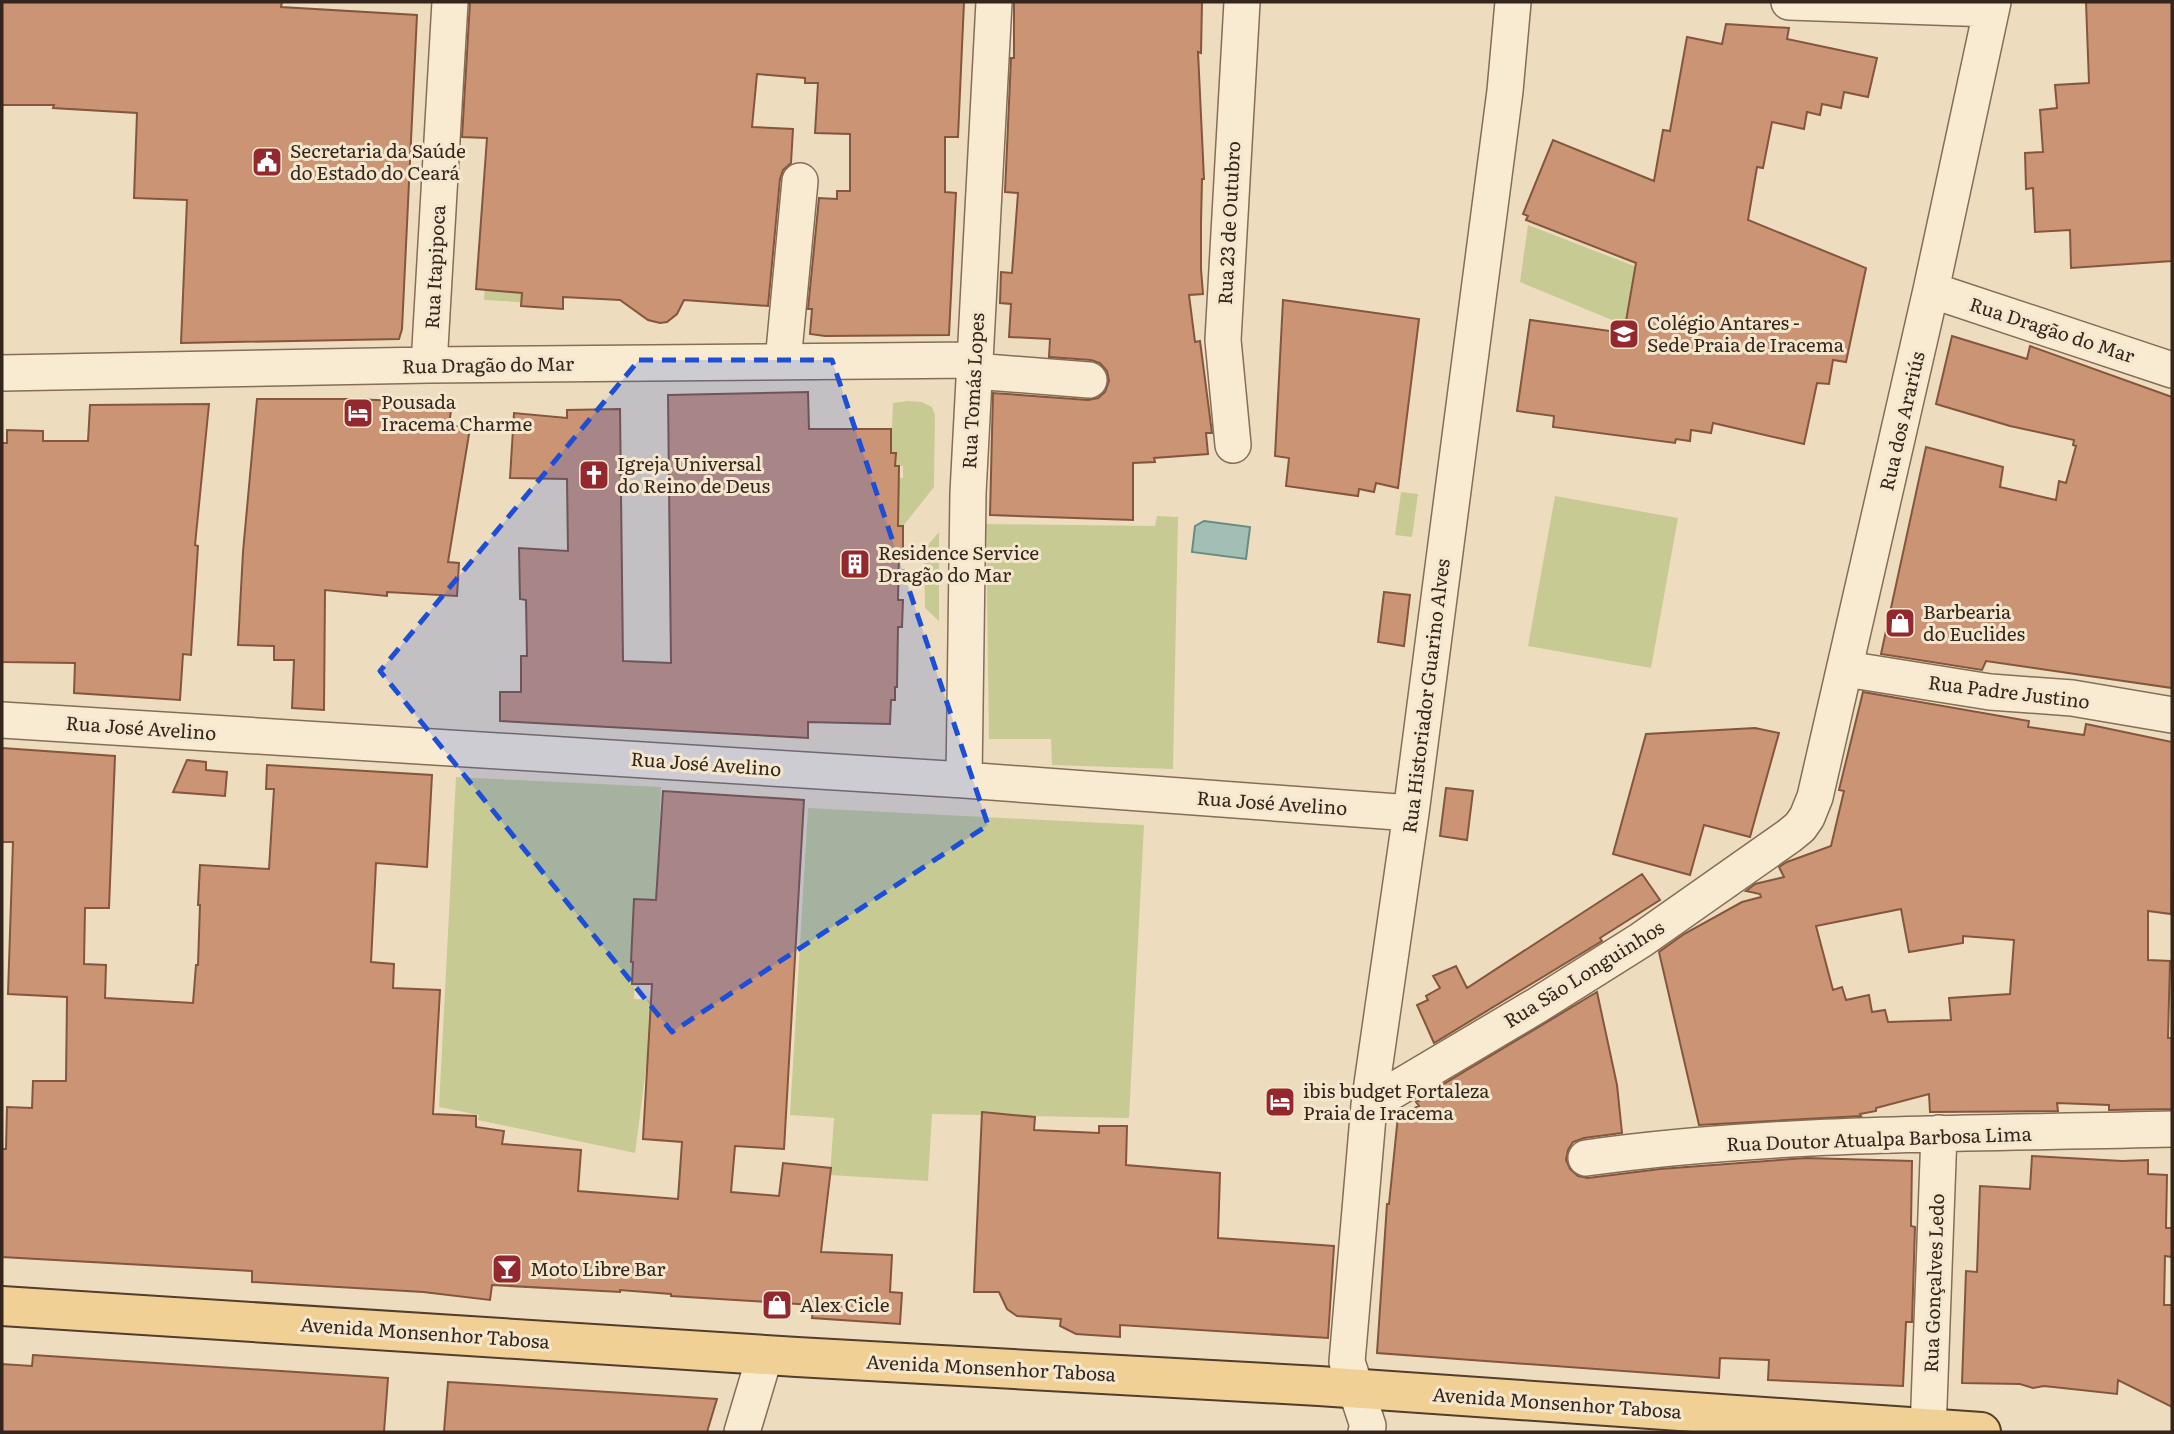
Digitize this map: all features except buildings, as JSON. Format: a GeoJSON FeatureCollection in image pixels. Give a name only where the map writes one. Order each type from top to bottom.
{"type":"FeatureCollection","features":[{"type":"Feature","properties":{"kind":"main road","name":"Avenida Monsenhor Tabosa"},"geometry":{"type":"LineString","coordinates":[[2,1306],[765,1355],[1356,1389],[1928,1431],[1981,1432]]}},
{"type":"Feature","properties":{"kind":"street","name":"Rua Itapipoca"},"geometry":{"type":"LineString","coordinates":[[429,365],[450,2]]}},
{"type":"Feature","properties":{"kind":"street","name":"Rua Tomás Lopes"},"geometry":{"type":"LineString","coordinates":[[964,780],[968,493],[994,2]]}},
{"type":"Feature","properties":{"kind":"street","name":"Rua 23 de Outubro"},"geometry":{"type":"LineString","coordinates":[[1233,445],[1223,340],[1241,2]]}},
{"type":"Feature","properties":{"kind":"street","name":"Rua Historiador Guarino Alves"},"geometry":{"type":"LineString","coordinates":[[1366,1432],[1368,1426],[1347,1362],[1369,1105],[1411,813],[1505,91],[1513,2]]}},
{"type":"Feature","properties":{"kind":"street"},"geometry":{"type":"LineString","coordinates":[[1789,2],[1992,5]]}},
{"type":"Feature","properties":{"kind":"street","name":"Rua dos Arariús"},"geometry":{"type":"LineString","coordinates":[[1793,833],[1812,808],[1846,669],[1992,5]]}},
{"type":"Feature","properties":{"kind":"street"},"geometry":{"type":"LineString","coordinates":[[783,362],[800,181]]}},
{"type":"Feature","properties":{"kind":"street","name":"Rua Dragão do Mar"},"geometry":{"type":"LineString","coordinates":[[1931,290],[2172,370]]}},
{"type":"Feature","properties":{"kind":"street","name":"Rua Dragão do Mar"},"geometry":{"type":"LineString","coordinates":[[2,373],[783,362],[974,365],[1089,380]]}},
{"type":"Feature","properties":{"kind":"street","name":"Rua Padre Justino"},"geometry":{"type":"LineString","coordinates":[[1846,669],[1990,692],[2072,698],[2172,715]]}},
{"type":"Feature","properties":{"kind":"street","name":"Rua José Avelino"},"geometry":{"type":"LineString","coordinates":[[2,720],[964,780],[1411,813]]}},
{"type":"Feature","properties":{"kind":"street","name":"Rua São Longuinhos"},"geometry":{"type":"LineString","coordinates":[[1369,1105],[1641,940],[1793,833]]}},
{"type":"Feature","properties":{"kind":"street","name":"Rua Doutor Atualpa Barbosa Lima"},"geometry":{"type":"LineString","coordinates":[[1587,1158],[1659,1148],[1940,1133],[2172,1129]]}},
{"type":"Feature","properties":{"kind":"street","name":"Rua Gonçalves Ledo"},"geometry":{"type":"LineString","coordinates":[[1928,1431],[1940,1133]]}},
{"type":"Feature","properties":{"kind":"street"},"geometry":{"type":"LineString","coordinates":[[742,1432],[765,1355]]}},
{"type":"Feature","properties":{"kind":"highlighted area"},"geometry":{"type":"Polygon","coordinates":[[[639,360],[832,360],[988,825],[672,1032],[380,671],[639,360]]]}},
{"type":"Feature","properties":{"kind":"green space"},"geometry":{"type":"Polygon","coordinates":[[[1528,225],[1642,269],[1624,325],[1520,282],[1528,225]]]}},
{"type":"Feature","properties":{"kind":"green space"},"geometry":{"type":"Polygon","coordinates":[[[486,271],[550,304],[484,300],[486,271]]]}},
{"type":"Feature","properties":{"kind":"green space"},"geometry":{"type":"Polygon","coordinates":[[[922,402],[932,407],[935,415],[934,487],[903,526],[898,525],[899,478],[903,478],[903,466],[895,466],[896,454],[891,453],[893,403],[922,402]]]}},
{"type":"Feature","properties":{"kind":"green space"},"geometry":{"type":"Polygon","coordinates":[[[1401,492],[1418,494],[1412,537],[1395,535],[1401,492]]]}},
{"type":"Feature","properties":{"kind":"green space"},"geometry":{"type":"Polygon","coordinates":[[[1555,496],[1678,518],[1651,668],[1528,646],[1555,496]]]}},
{"type":"Feature","properties":{"kind":"green space"},"geometry":{"type":"Polygon","coordinates":[[[1157,516],[1178,517],[1173,769],[1052,765],[1051,739],[989,739],[986,524],[1155,526],[1157,516]]]}},
{"type":"Feature","properties":{"kind":"green space"},"geometry":{"type":"Polygon","coordinates":[[[939,532],[939,621],[925,608],[924,550],[939,532]]]}},
{"type":"Feature","properties":{"kind":"green space"},"geometry":{"type":"Polygon","coordinates":[[[456,777],[661,787],[656,901],[639,900],[634,999],[655,1000],[635,1153],[478,1120],[479,1115],[439,1107],[456,777]]]}},
{"type":"Feature","properties":{"kind":"green space"},"geometry":{"type":"Polygon","coordinates":[[[808,808],[1144,825],[1129,1118],[932,1114],[928,1181],[830,1175],[834,1118],[790,1115],[808,808]]]}},
{"type":"Feature","properties":{"kind":"water"},"geometry":{"type":"Polygon","coordinates":[[[1204,521],[1250,527],[1246,559],[1192,552],[1195,526],[1204,521]]]}},
{"type":"Feature","properties":{"kind":"place","name":"Secretaria da Saúde do Estado do Ceará"},"geometry":{"type":"Point","coordinates":[267,162]}},
{"type":"Feature","properties":{"kind":"place","name":"Colégio Antares - Sede Praia de Iracema"},"geometry":{"type":"Point","coordinates":[1624,334]}},
{"type":"Feature","properties":{"kind":"place","name":"Pousada Iracema Charme"},"geometry":{"type":"Point","coordinates":[358,413]}},
{"type":"Feature","properties":{"kind":"place","name":"Igreja Universal do Reino de Deus"},"geometry":{"type":"Point","coordinates":[594,475]}},
{"type":"Feature","properties":{"kind":"place","name":"Residence Service Dragão do Mar"},"geometry":{"type":"Point","coordinates":[855,564]}},
{"type":"Feature","properties":{"kind":"place","name":"Barbearia do Euclides"},"geometry":{"type":"Point","coordinates":[1900,623]}},
{"type":"Feature","properties":{"kind":"place","name":"ibis budget Fortaleza Praia de Iracema"},"geometry":{"type":"Point","coordinates":[1280,1102]}},
{"type":"Feature","properties":{"kind":"place","name":"Moto Libre Bar"},"geometry":{"type":"Point","coordinates":[507,1269]}},
{"type":"Feature","properties":{"kind":"place","name":"Alex Cicle"},"geometry":{"type":"Point","coordinates":[777,1305]}}]}
